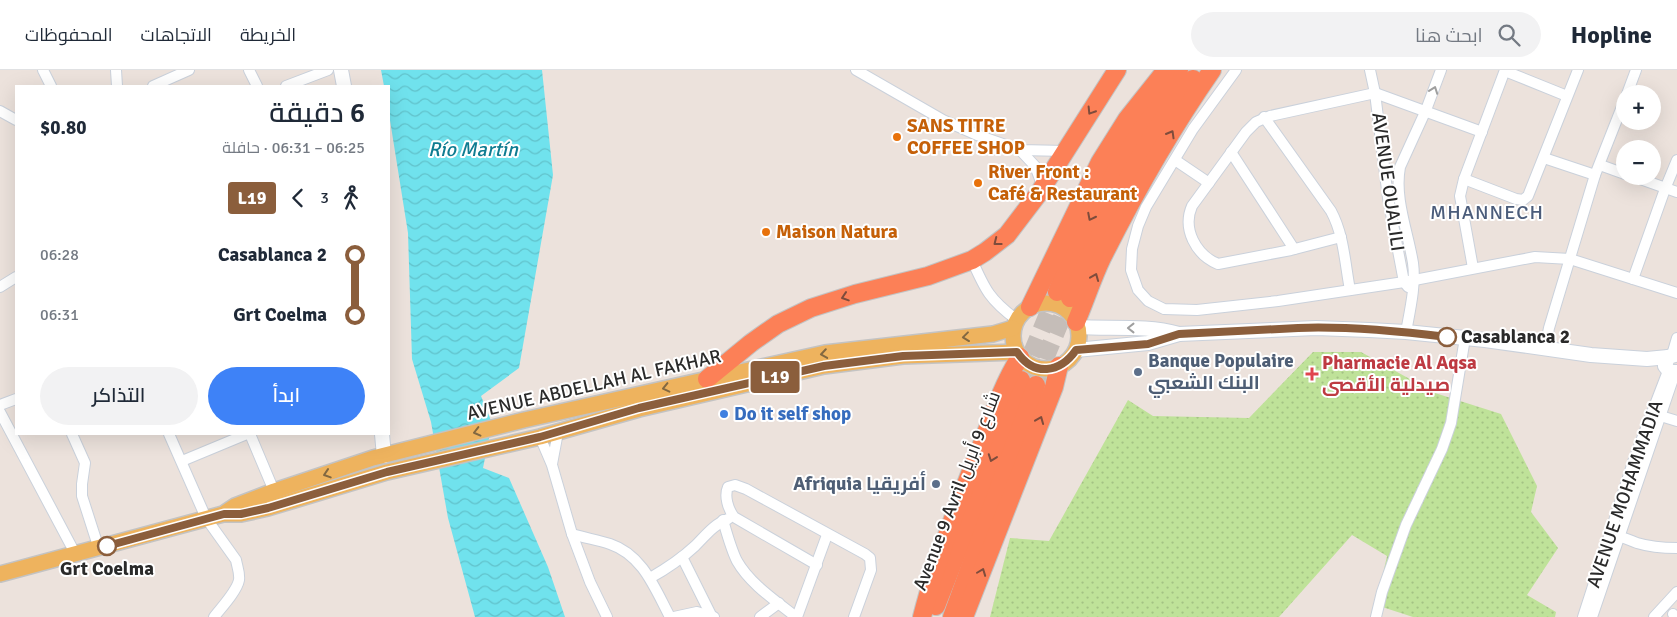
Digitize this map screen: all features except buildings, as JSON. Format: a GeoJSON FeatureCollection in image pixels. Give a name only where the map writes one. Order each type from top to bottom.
{"type":"FeatureCollection","features":[{"type":"Feature","properties":{"kind":"highway"},"geometry":{"type":"LineString","coordinates":[[707,379],[751,343],[778,324],[811,308],[855,294],[928,276],[972,260],[1007,235],[1043,187],[1117,70]]}},
{"type":"Feature","properties":{"kind":"highway"},"geometry":{"type":"LineString","coordinates":[[1030,307],[1100,162],[1127,119],[1166,70]]}},
{"type":"Feature","properties":{"kind":"highway"},"geometry":{"type":"LineString","coordinates":[[1179,70],[1112,175],[1082,234],[1064,295],[1129,174],[1166,113],[1201,70]]}},
{"type":"Feature","properties":{"kind":"highway"},"geometry":{"type":"LineString","coordinates":[[1077,325],[1102,260],[1138,191],[1190,102],[1212,70]]}},
{"type":"Feature","properties":{"kind":"highway"},"geometry":{"type":"LineString","coordinates":[[922,617],[927,596],[966,485],[1003,387],[1018,354]]}},
{"type":"Feature","properties":{"kind":"highway"},"geometry":{"type":"LineString","coordinates":[[964,617],[1054,386],[1059,366]]}},
{"type":"Feature","properties":{"kind":"highway","name":"Avenue 9 Avril شارع 9 أبريل"},"geometry":{"type":"LineString","coordinates":[[932,617],[960,545],[1029,382],[952,617]]}},
{"type":"Feature","properties":{"kind":"main road"},"geometry":{"type":"LineString","coordinates":[[1044,303],[1060,306],[1067,310],[1077,325],[1078,342],[1076,350],[1069,360],[1059,366],[1044,369],[1028,364],[1018,354],[1014,344],[1015,324],[1022,312],[1030,307],[1044,303]]}},
{"type":"Feature","properties":{"kind":"main road","name":"AVENUE ABDELLAH AL FAKHAR"},"geometry":{"type":"LineString","coordinates":[[224,514],[230,508],[274,491],[384,456],[524,420],[825,353],[993,334],[1015,324]]}},
{"type":"Feature","properties":{"kind":"main road","name":"AVENUE ABDELLAH AL FAKHAR"},"geometry":{"type":"LineString","coordinates":[[0,573],[99,549],[206,518],[224,514],[241,514],[268,508],[387,472],[535,438],[639,408],[824,366],[903,356],[1018,354]]}},
{"type":"Feature","properties":{"kind":"street"},"geometry":{"type":"LineString","coordinates":[[43,70],[50,85]]}},
{"type":"Feature","properties":{"kind":"street"},"geometry":{"type":"LineString","coordinates":[[116,70],[117,85]]}},
{"type":"Feature","properties":{"kind":"street"},"geometry":{"type":"LineString","coordinates":[[155,85],[189,70]]}},
{"type":"Feature","properties":{"kind":"street"},"geometry":{"type":"LineString","coordinates":[[249,70],[256,85]]}},
{"type":"Feature","properties":{"kind":"street"},"geometry":{"type":"LineString","coordinates":[[289,85],[328,70]]}},
{"type":"Feature","properties":{"kind":"street"},"geometry":{"type":"LineString","coordinates":[[341,70],[344,85]]}},
{"type":"Feature","properties":{"kind":"street"},"geometry":{"type":"LineString","coordinates":[[856,70],[960,128],[1020,150],[1066,151]]}},
{"type":"Feature","properties":{"kind":"street"},"geometry":{"type":"LineString","coordinates":[[1236,70],[1198,121],[1146,207],[1138,226],[1132,249],[1131,270],[1138,290],[1148,301],[1164,309],[1197,310],[1278,301],[1409,281],[1535,257],[1570,259],[1677,293]]}},
{"type":"Feature","properties":{"kind":"street","name":"AVENUE OUALILI"},"geometry":{"type":"LineString","coordinates":[[1370,70],[1375,92],[1389,206],[1412,292],[1406,332]]}},
{"type":"Feature","properties":{"kind":"street"},"geometry":{"type":"LineString","coordinates":[[1384,162],[1400,167],[1426,110],[1441,70]]}},
{"type":"Feature","properties":{"kind":"street"},"geometry":{"type":"LineString","coordinates":[[1472,268],[1460,196],[1464,179],[1505,70],[1567,96]]}},
{"type":"Feature","properties":{"kind":"street"},"geometry":{"type":"LineString","coordinates":[[1464,179],[1516,199],[1523,200],[1528,196],[1578,70]]}},
{"type":"Feature","properties":{"kind":"street"},"geometry":{"type":"LineString","coordinates":[[1630,85],[1636,70]]}},
{"type":"Feature","properties":{"kind":"street"},"geometry":{"type":"LineString","coordinates":[[1341,237],[1294,249],[1218,264],[1211,261],[1198,246],[1188,231],[1187,222],[1192,206],[1231,152],[1251,126],[1264,117],[1375,92],[1482,132]]}},
{"type":"Feature","properties":{"kind":"street"},"geometry":{"type":"LineString","coordinates":[[0,111],[15,119]]}},
{"type":"Feature","properties":{"kind":"street"},"geometry":{"type":"LineString","coordinates":[[1264,117],[1331,211],[1341,237],[1350,290]]}},
{"type":"Feature","properties":{"kind":"street"},"geometry":{"type":"LineString","coordinates":[[1545,348],[1595,175],[1616,123]]}},
{"type":"Feature","properties":{"kind":"street"},"geometry":{"type":"LineString","coordinates":[[1020,150],[1035,166],[1043,187]]}},
{"type":"Feature","properties":{"kind":"street"},"geometry":{"type":"LineString","coordinates":[[1231,152],[1294,249]]}},
{"type":"Feature","properties":{"kind":"street"},"geometry":{"type":"LineString","coordinates":[[1544,158],[1595,175]]}},
{"type":"Feature","properties":{"kind":"street"},"geometry":{"type":"LineString","coordinates":[[1175,160],[1209,183]]}},
{"type":"Feature","properties":{"kind":"street"},"geometry":{"type":"LineString","coordinates":[[1633,279],[1677,160]]}},
{"type":"Feature","properties":{"kind":"street"},"geometry":{"type":"LineString","coordinates":[[1600,165],[1616,171]]}},
{"type":"Feature","properties":{"kind":"street","name":"AVENUE OUALILI"},"geometry":{"type":"LineString","coordinates":[[1400,167],[1398,187],[1413,264],[1409,281]]}},
{"type":"Feature","properties":{"kind":"street"},"geometry":{"type":"LineString","coordinates":[[1655,185],[1677,192]]}},
{"type":"Feature","properties":{"kind":"street"},"geometry":{"type":"LineString","coordinates":[[972,260],[983,286],[991,298],[1015,324]]}},
{"type":"Feature","properties":{"kind":"street"},"geometry":{"type":"LineString","coordinates":[[0,287],[15,278]]}},
{"type":"Feature","properties":{"kind":"street"},"geometry":{"type":"LineString","coordinates":[[1077,325],[1143,328],[1179,334]]}},
{"type":"Feature","properties":{"kind":"street"},"geometry":{"type":"LineString","coordinates":[[1076,350],[1148,344],[1179,334],[1316,328],[1406,332],[1591,355],[1646,359],[1672,364]]}},
{"type":"Feature","properties":{"kind":"street"},"geometry":{"type":"LineString","coordinates":[[1376,617],[1382,592],[1406,524],[1442,449],[1451,423],[1465,338]]}},
{"type":"Feature","properties":{"kind":"street","name":"AVENUE MOHAMMADIA"},"geometry":{"type":"LineString","coordinates":[[1583,617],[1614,536],[1656,414],[1672,364],[1677,338]]}},
{"type":"Feature","properties":{"kind":"street"},"geometry":{"type":"LineString","coordinates":[[0,405],[15,398]]}},
{"type":"Feature","properties":{"kind":"street"},"geometry":{"type":"LineString","coordinates":[[0,412],[76,555]]}},
{"type":"Feature","properties":{"kind":"street"},"geometry":{"type":"LineString","coordinates":[[1656,414],[1677,421]]}},
{"type":"Feature","properties":{"kind":"street"},"geometry":{"type":"LineString","coordinates":[[552,465],[558,432]]}},
{"type":"Feature","properties":{"kind":"street"},"geometry":{"type":"LineString","coordinates":[[72,435],[85,463],[82,496],[99,549]]}},
{"type":"Feature","properties":{"kind":"street"},"geometry":{"type":"LineString","coordinates":[[169,435],[206,518],[236,560],[239,580],[214,617]]}},
{"type":"Feature","properties":{"kind":"street"},"geometry":{"type":"LineString","coordinates":[[182,461],[247,435]]}},
{"type":"Feature","properties":{"kind":"street"},"geometry":{"type":"LineString","coordinates":[[249,435],[274,491]]}},
{"type":"Feature","properties":{"kind":"street"},"geometry":{"type":"LineString","coordinates":[[382,435],[384,456]]}},
{"type":"Feature","properties":{"kind":"street"},"geometry":{"type":"LineString","coordinates":[[535,438],[552,465],[572,534],[590,582],[607,617]]}},
{"type":"Feature","properties":{"kind":"street"},"geometry":{"type":"LineString","coordinates":[[817,565],[734,517],[730,511],[726,490],[731,485],[746,489],[870,558],[871,570],[854,617]]}},
{"type":"Feature","properties":{"kind":"street"},"geometry":{"type":"LineString","coordinates":[[650,578],[670,567],[723,520],[734,517]]}},
{"type":"Feature","properties":{"kind":"street"},"geometry":{"type":"LineString","coordinates":[[723,520],[737,561],[747,574],[797,617],[827,535]]}},
{"type":"Feature","properties":{"kind":"street"},"geometry":{"type":"LineString","coordinates":[[572,534],[611,544],[625,551],[638,562],[650,578],[670,617]]}},
{"type":"Feature","properties":{"kind":"street"},"geometry":{"type":"LineString","coordinates":[[1614,536],[1656,548],[1677,548]]}},
{"type":"Feature","properties":{"kind":"street","name":"AVENUE MOHAMMADIA"},"geometry":{"type":"LineString","coordinates":[[1592,617],[1614,536]]}},
{"type":"Feature","properties":{"kind":"street"},"geometry":{"type":"LineString","coordinates":[[682,557],[712,616]]}},
{"type":"Feature","properties":{"kind":"street"},"geometry":{"type":"LineString","coordinates":[[1654,617],[1677,592]]}},
{"type":"Feature","properties":{"kind":"street"},"geometry":{"type":"LineString","coordinates":[[760,617],[779,603]]}},
{"type":"Feature","properties":{"kind":"street"},"geometry":{"type":"LineString","coordinates":[[674,617],[697,612],[712,616]]}},
{"type":"Feature","properties":{"kind":"green space"},"geometry":{"type":"Polygon","coordinates":[[[1313,352],[1361,352],[1435,393],[1501,414],[1537,486],[1531,512],[1558,548],[1527,595],[1556,612],[1555,617],[1413,617],[1376,605],[1387,556],[1352,535],[1279,617],[990,617],[1010,538],[1049,541],[1128,400],[1153,416],[1249,418],[1313,352]]]}},
{"type":"Feature","properties":{"kind":"water","name":"Río Martín"},"geometry":{"type":"Polygon","coordinates":[[[381,70],[542,70],[553,175],[519,368],[481,396],[492,423],[483,468],[509,478],[548,567],[565,617],[475,617],[448,518],[431,422],[412,359],[408,233],[390,120],[390,85],[384,85],[381,70]]]}},
{"type":"Feature","properties":{"kind":"tunnel"},"geometry":{"type":"LineString","coordinates":[[1021,380],[1057,292]]}},
{"type":"Feature","properties":{"kind":"tunnel"},"geometry":{"type":"LineString","coordinates":[[1036,385],[1070,298]]}},
{"type":"Feature","properties":{"kind":"bus line","name":"L19"},"geometry":{"type":"LineString","coordinates":[[107,546],[206,518],[224,514],[241,514],[268,508],[387,472],[540,437],[639,408],[824,366],[903,356],[1017,352],[1022,359],[1036,368],[1052,369],[1069,360],[1076,350],[1148,344],[1179,334],[1298,328],[1406,332],[1447,337]]}},
{"type":"Feature","properties":{"kind":"place","name":"SANS TITRE COFFEE SHOP"},"geometry":{"type":"Point","coordinates":[897,137]}},
{"type":"Feature","properties":{"kind":"place","name":"River Front : Café & Restaurant"},"geometry":{"type":"Point","coordinates":[978,183]}},
{"type":"Feature","properties":{"kind":"place","name":"Maison Natura"},"geometry":{"type":"Point","coordinates":[766,232]}},
{"type":"Feature","properties":{"kind":"place","name":"Casablanca 2"},"geometry":{"type":"Point","coordinates":[1447,337]}},
{"type":"Feature","properties":{"kind":"place","name":"Banque Populaire البنك الشعبي"},"geometry":{"type":"Point","coordinates":[1138,372]}},
{"type":"Feature","properties":{"kind":"place","name":"Pharmacie Al Aqsa صيدلية الأقصى"},"geometry":{"type":"Point","coordinates":[1312,374]}},
{"type":"Feature","properties":{"kind":"place","name":"Do it self shop"},"geometry":{"type":"Point","coordinates":[724,414]}},
{"type":"Feature","properties":{"kind":"place","name":"Afriquia أفريقيا"},"geometry":{"type":"Point","coordinates":[936,484]}},
{"type":"Feature","properties":{"kind":"place","name":"Grt Coelma"},"geometry":{"type":"Point","coordinates":[107,546]}},
{"type":"Feature","properties":{"kind":"district","name":"MHANNECH"},"geometry":{"type":"Point","coordinates":[1487,212]}}]}
